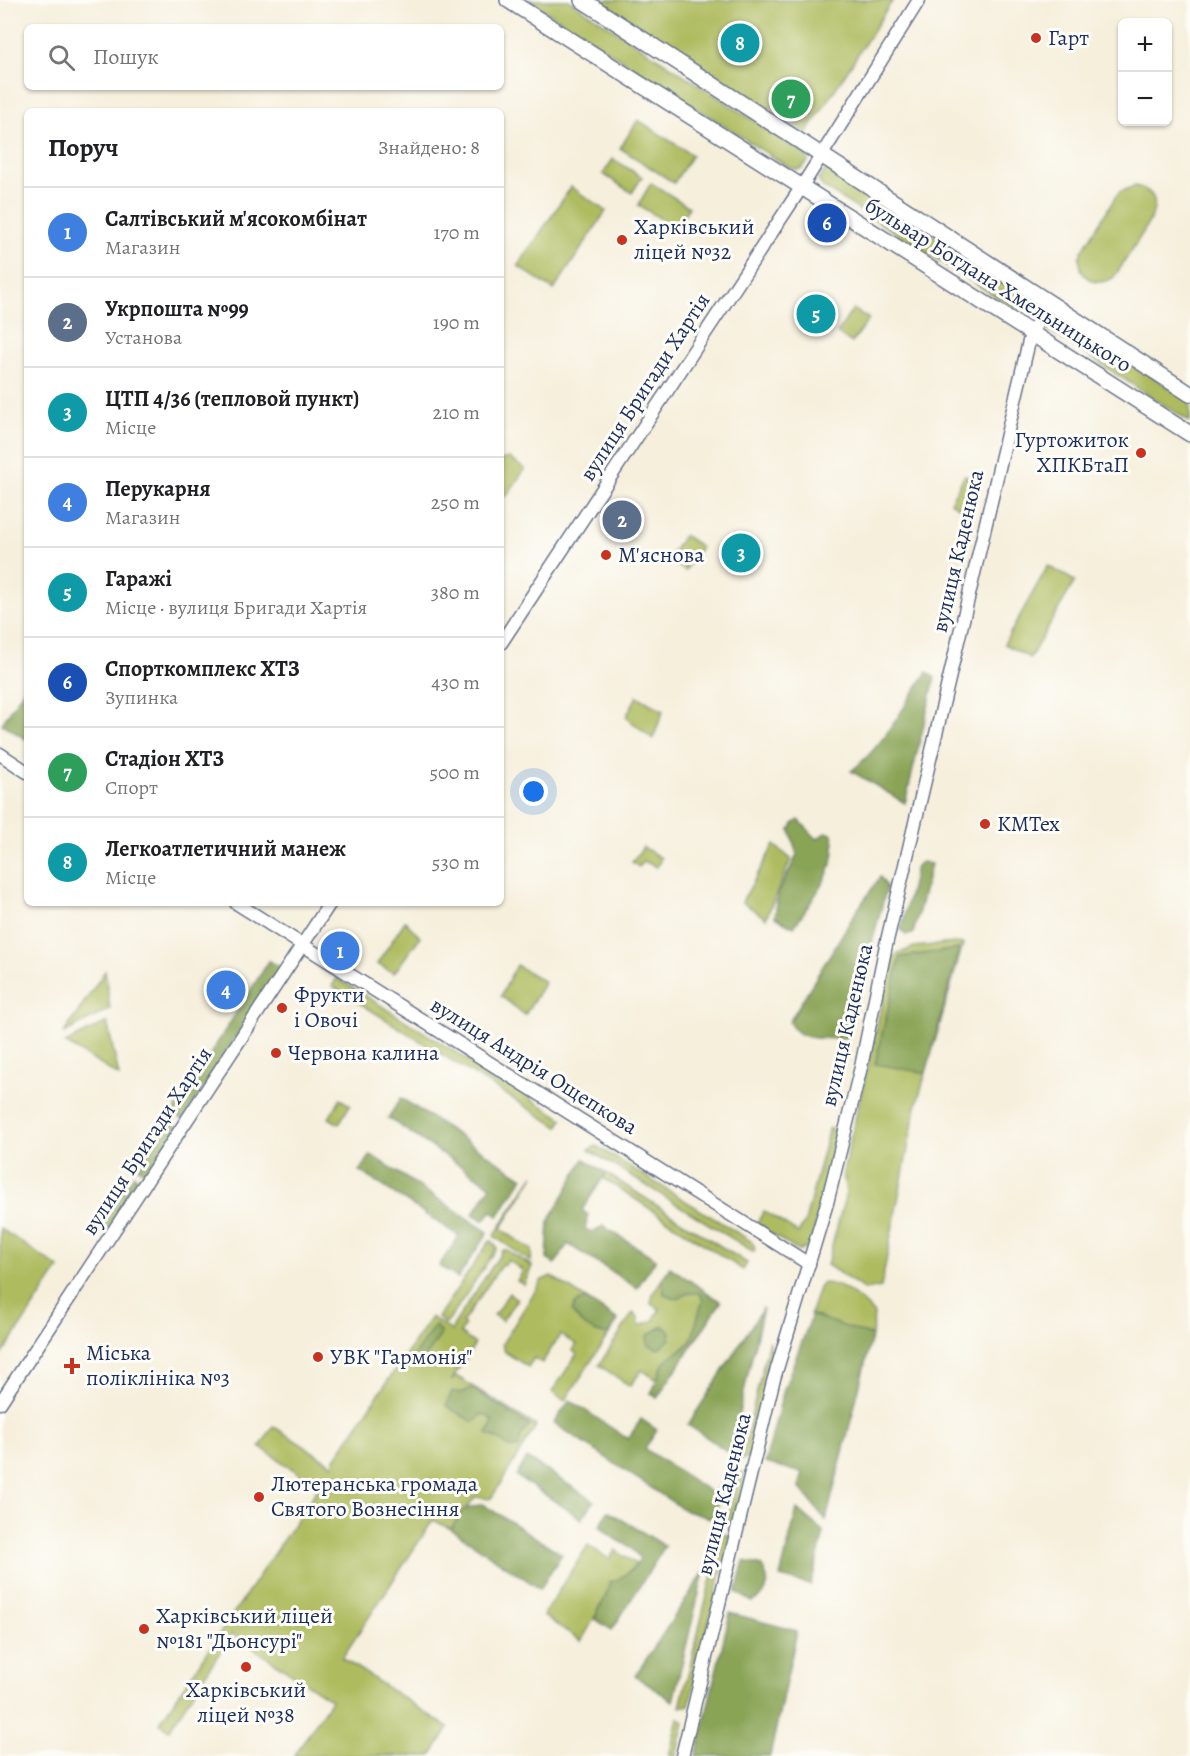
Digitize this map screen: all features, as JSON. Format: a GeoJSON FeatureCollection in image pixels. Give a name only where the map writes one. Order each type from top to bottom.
{"type":"FeatureCollection","features":[{"type":"Feature","properties":{"kind":"main road","name":"бульвар Богдана Хмельницького"},"geometry":{"type":"LineString","coordinates":[[508,0],[1190,434]]}},
{"type":"Feature","properties":{"kind":"main road","name":"бульвар Богдана Хмельницького"},"geometry":{"type":"LineString","coordinates":[[582,0],[1190,393]]}},
{"type":"Feature","properties":{"kind":"street","name":"вулиця Бригади Хартія"},"geometry":{"type":"LineString","coordinates":[[504,638],[802,187],[919,0]]}},
{"type":"Feature","properties":{"kind":"street","name":"вулиця Каденюка"},"geometry":{"type":"LineString","coordinates":[[682,1756],[771,1394],[809,1264],[861,1067],[889,935],[1031,333],[1049,303]]}},
{"type":"Feature","properties":{"kind":"street"},"geometry":{"type":"LineString","coordinates":[[0,754],[24,770]]}},
{"type":"Feature","properties":{"kind":"street","name":"вулиця Андрія Ощепкова"},"geometry":{"type":"LineString","coordinates":[[241,906],[809,1264]]}},
{"type":"Feature","properties":{"kind":"street","name":"вулиця Бригади Хартія"},"geometry":{"type":"LineString","coordinates":[[0,1403],[328,906]]}},
{"type":"Feature","properties":{"kind":"green space"},"geometry":{"type":"Polygon","coordinates":[[[529,0],[569,0],[799,150],[807,156],[808,161],[800,169],[788,167],[529,0]]]}},
{"type":"Feature","properties":{"kind":"green space"},"geometry":{"type":"Polygon","coordinates":[[[598,0],[893,0],[807,133],[598,0]]]}},
{"type":"Feature","properties":{"kind":"green space"},"geometry":{"type":"Polygon","coordinates":[[[638,120],[692,155],[674,183],[620,148],[638,120]]]}},
{"type":"Feature","properties":{"kind":"green space"},"geometry":{"type":"Polygon","coordinates":[[[613,159],[642,177],[632,193],[603,174],[613,159]]]}},
{"type":"Feature","properties":{"kind":"green space"},"geometry":{"type":"Polygon","coordinates":[[[827,168],[831,168],[1028,296],[1026,306],[1021,308],[1009,305],[823,187],[818,180],[827,168]]]}},
{"type":"Feature","properties":{"kind":"green space"},"geometry":{"type":"Polygon","coordinates":[[[651,183],[689,207],[676,228],[638,205],[651,183]]]}},
{"type":"Feature","properties":{"kind":"green space"},"geometry":{"type":"Polygon","coordinates":[[[1135,186],[1146,190],[1152,196],[1154,210],[1151,218],[1113,278],[1104,282],[1092,281],[1082,272],[1079,258],[1082,251],[1116,196],[1121,191],[1135,186]]]}},
{"type":"Feature","properties":{"kind":"green space"},"geometry":{"type":"Polygon","coordinates":[[[571,187],[606,211],[554,290],[518,266],[571,187]]]}},
{"type":"Feature","properties":{"kind":"green space"},"geometry":{"type":"Polygon","coordinates":[[[853,309],[869,319],[852,343],[837,333],[853,309]]]}},
{"type":"Feature","properties":{"kind":"green space"},"geometry":{"type":"Polygon","coordinates":[[[1055,314],[1190,401],[1190,422],[1047,329],[1048,321],[1055,314]]]}},
{"type":"Feature","properties":{"kind":"green space"},"geometry":{"type":"Polygon","coordinates":[[[509,458],[525,469],[506,497],[504,495],[504,459],[509,458]]]}},
{"type":"Feature","properties":{"kind":"green space"},"geometry":{"type":"Polygon","coordinates":[[[965,475],[978,483],[964,510],[950,502],[965,475]]]}},
{"type":"Feature","properties":{"kind":"green space"},"geometry":{"type":"Polygon","coordinates":[[[684,535],[701,547],[685,571],[668,559],[684,535]]]}},
{"type":"Feature","properties":{"kind":"green space"},"geometry":{"type":"Polygon","coordinates":[[[1048,566],[1075,581],[1030,658],[1004,644],[1048,566]]]}},
{"type":"Feature","properties":{"kind":"green space"},"geometry":{"type":"Polygon","coordinates":[[[927,672],[935,678],[905,803],[851,771],[884,737],[927,672]]]}},
{"type":"Feature","properties":{"kind":"green space"},"geometry":{"type":"Polygon","coordinates":[[[24,689],[24,738],[2,724],[24,689]]]}},
{"type":"Feature","properties":{"kind":"green space"},"geometry":{"type":"Polygon","coordinates":[[[637,696],[663,711],[653,739],[626,717],[637,696]]]}},
{"type":"Feature","properties":{"kind":"green space"},"geometry":{"type":"Polygon","coordinates":[[[799,820],[817,839],[826,832],[832,834],[834,846],[829,870],[794,927],[775,917],[778,893],[797,855],[790,830],[799,820]]]}},
{"type":"Feature","properties":{"kind":"green space"},"geometry":{"type":"Polygon","coordinates":[[[774,845],[791,859],[766,918],[742,902],[774,845]]]}},
{"type":"Feature","properties":{"kind":"green space"},"geometry":{"type":"Polygon","coordinates":[[[643,847],[661,858],[657,867],[643,861],[639,867],[632,862],[643,847]]]}},
{"type":"Feature","properties":{"kind":"green space"},"geometry":{"type":"Polygon","coordinates":[[[922,862],[931,864],[913,934],[906,935],[901,930],[916,866],[922,862]]]}},
{"type":"Feature","properties":{"kind":"green space"},"geometry":{"type":"Polygon","coordinates":[[[880,877],[887,887],[866,964],[853,997],[847,1039],[814,1038],[800,1034],[789,1022],[880,877]]]}},
{"type":"Feature","properties":{"kind":"green space"},"geometry":{"type":"Polygon","coordinates":[[[405,921],[420,937],[394,973],[377,964],[405,921]]]}},
{"type":"Feature","properties":{"kind":"green space"},"geometry":{"type":"Polygon","coordinates":[[[963,944],[916,1107],[881,1287],[865,1290],[827,1265],[846,1193],[843,1172],[893,956],[914,947],[963,944]]]}},
{"type":"Feature","properties":{"kind":"green space"},"geometry":{"type":"Polygon","coordinates":[[[959,949],[926,1073],[875,1064],[900,957],[959,949]]]}},
{"type":"Feature","properties":{"kind":"green space"},"geometry":{"type":"Polygon","coordinates":[[[269,961],[280,967],[183,1120],[173,1113],[269,961]]]}},
{"type":"Feature","properties":{"kind":"green space"},"geometry":{"type":"Polygon","coordinates":[[[516,965],[545,982],[525,1015],[501,996],[516,965]]]}},
{"type":"Feature","properties":{"kind":"green space"},"geometry":{"type":"Polygon","coordinates":[[[105,971],[110,1009],[64,1033],[105,971]]]}},
{"type":"Feature","properties":{"kind":"green space"},"geometry":{"type":"Polygon","coordinates":[[[337,978],[563,1119],[558,1127],[332,986],[337,978]]]}},
{"type":"Feature","properties":{"kind":"green space"},"geometry":{"type":"Polygon","coordinates":[[[107,1022],[119,1076],[65,1043],[107,1022]]]}},
{"type":"Feature","properties":{"kind":"green space"},"geometry":{"type":"Polygon","coordinates":[[[401,1098],[523,1178],[498,1216],[491,1211],[484,1221],[473,1214],[491,1186],[388,1118],[401,1098]]]}},
{"type":"Feature","properties":{"kind":"green space"},"geometry":{"type":"Polygon","coordinates":[[[340,1099],[350,1105],[339,1124],[329,1118],[340,1099]]]}},
{"type":"Feature","properties":{"kind":"green space"},"geometry":{"type":"Polygon","coordinates":[[[169,1121],[178,1127],[147,1174],[138,1168],[169,1121]]]}},
{"type":"Feature","properties":{"kind":"green space"},"geometry":{"type":"Polygon","coordinates":[[[829,1128],[836,1130],[813,1235],[809,1247],[798,1251],[756,1224],[764,1211],[798,1233],[805,1222],[829,1128]]]}},
{"type":"Feature","properties":{"kind":"green space"},"geometry":{"type":"Polygon","coordinates":[[[596,1146],[751,1241],[755,1247],[754,1252],[589,1150],[596,1146]]]}},
{"type":"Feature","properties":{"kind":"green space"},"geometry":{"type":"Polygon","coordinates":[[[371,1155],[488,1232],[458,1278],[439,1266],[459,1236],[360,1171],[371,1155]]]}},
{"type":"Feature","properties":{"kind":"green space"},"geometry":{"type":"Polygon","coordinates":[[[584,1159],[606,1173],[582,1210],[588,1215],[585,1229],[593,1233],[603,1226],[656,1259],[637,1288],[568,1244],[555,1264],[547,1259],[549,1221],[584,1159]]]}},
{"type":"Feature","properties":{"kind":"green space"},"geometry":{"type":"Polygon","coordinates":[[[606,1173],[747,1263],[743,1270],[603,1178],[606,1173]]]}},
{"type":"Feature","properties":{"kind":"green space"},"geometry":{"type":"Polygon","coordinates":[[[134,1175],[143,1181],[111,1229],[102,1223],[134,1175]]]}},
{"type":"Feature","properties":{"kind":"green space"},"geometry":{"type":"Polygon","coordinates":[[[534,1175],[501,1229],[532,1250],[531,1262],[494,1236],[534,1175]]]}},
{"type":"Feature","properties":{"kind":"green space"},"geometry":{"type":"Polygon","coordinates":[[[0,1228],[59,1268],[0,1358],[0,1228]]]}},
{"type":"Feature","properties":{"kind":"green space"},"geometry":{"type":"Polygon","coordinates":[[[492,1241],[497,1248],[447,1323],[444,1323],[438,1317],[489,1242],[492,1241]]]}},
{"type":"Feature","properties":{"kind":"green space"},"geometry":{"type":"Polygon","coordinates":[[[503,1250],[507,1250],[532,1266],[524,1285],[517,1281],[523,1271],[508,1260],[505,1265],[502,1264],[462,1323],[465,1325],[460,1333],[475,1344],[451,1381],[456,1376],[536,1426],[491,1499],[475,1497],[451,1529],[433,1520],[342,1658],[449,1728],[431,1756],[294,1756],[331,1700],[232,1634],[169,1730],[159,1723],[319,1487],[260,1447],[273,1426],[333,1465],[334,1460],[431,1317],[452,1331],[453,1326],[503,1250]]]}},
{"type":"Feature","properties":{"kind":"green space"},"geometry":{"type":"Polygon","coordinates":[[[670,1267],[721,1302],[657,1398],[651,1393],[659,1381],[642,1370],[630,1386],[599,1365],[633,1313],[638,1317],[639,1326],[653,1321],[660,1309],[651,1304],[653,1293],[670,1267]]]}},
{"type":"Feature","properties":{"kind":"green space"},"geometry":{"type":"Polygon","coordinates":[[[670,1267],[721,1302],[657,1398],[651,1393],[662,1366],[690,1342],[703,1301],[700,1293],[688,1293],[678,1299],[664,1294],[662,1280],[670,1267]]]}},
{"type":"Feature","properties":{"kind":"green space"},"geometry":{"type":"Polygon","coordinates":[[[551,1276],[618,1320],[565,1401],[552,1392],[577,1354],[572,1350],[576,1344],[560,1335],[542,1363],[534,1358],[528,1367],[505,1352],[502,1344],[542,1280],[551,1276]]]}},
{"type":"Feature","properties":{"kind":"green space"},"geometry":{"type":"Polygon","coordinates":[[[823,1283],[845,1289],[874,1314],[872,1336],[810,1315],[819,1288],[823,1283]]]}},
{"type":"Feature","properties":{"kind":"green space"},"geometry":{"type":"Polygon","coordinates":[[[509,1293],[517,1299],[502,1321],[494,1315],[509,1293]]]}},
{"type":"Feature","properties":{"kind":"green space"},"geometry":{"type":"Polygon","coordinates":[[[585,1299],[618,1320],[609,1334],[598,1333],[583,1324],[572,1311],[576,1303],[585,1299]]]}},
{"type":"Feature","properties":{"kind":"green space"},"geometry":{"type":"Polygon","coordinates":[[[763,1308],[730,1453],[688,1425],[763,1308]]]}},
{"type":"Feature","properties":{"kind":"green space"},"geometry":{"type":"Polygon","coordinates":[[[812,1315],[872,1336],[826,1520],[799,1487],[803,1473],[765,1463],[784,1389],[812,1315]]]}},
{"type":"Feature","properties":{"kind":"green space"},"geometry":{"type":"Polygon","coordinates":[[[435,1325],[441,1334],[422,1362],[412,1358],[435,1325]]]}},
{"type":"Feature","properties":{"kind":"green space"},"geometry":{"type":"Polygon","coordinates":[[[663,1326],[671,1332],[670,1339],[658,1349],[648,1345],[647,1336],[663,1326]]]}},
{"type":"Feature","properties":{"kind":"green space"},"geometry":{"type":"Polygon","coordinates":[[[769,1340],[772,1355],[748,1458],[741,1460],[769,1340]]]}},
{"type":"Feature","properties":{"kind":"green space"},"geometry":{"type":"Polygon","coordinates":[[[472,1388],[530,1426],[522,1434],[518,1448],[509,1448],[502,1441],[487,1434],[493,1422],[488,1416],[481,1414],[473,1422],[446,1406],[452,1391],[461,1393],[472,1388]]]}},
{"type":"Feature","properties":{"kind":"green space"},"geometry":{"type":"Polygon","coordinates":[[[570,1400],[628,1439],[641,1419],[657,1430],[645,1449],[713,1494],[721,1483],[723,1485],[714,1519],[686,1511],[554,1423],[570,1400]]]}},
{"type":"Feature","properties":{"kind":"green space"},"geometry":{"type":"Polygon","coordinates":[[[527,1458],[594,1501],[582,1519],[516,1476],[527,1458]]]}},
{"type":"Feature","properties":{"kind":"green space"},"geometry":{"type":"Polygon","coordinates":[[[739,1470],[745,1474],[734,1522],[727,1524],[739,1470]]]}},
{"type":"Feature","properties":{"kind":"green space"},"geometry":{"type":"Polygon","coordinates":[[[482,1504],[562,1554],[540,1589],[451,1529],[463,1510],[482,1504]]]}},
{"type":"Feature","properties":{"kind":"green space"},"geometry":{"type":"Polygon","coordinates":[[[797,1509],[824,1532],[811,1585],[780,1577],[797,1509]]]}},
{"type":"Feature","properties":{"kind":"green space"},"geometry":{"type":"Polygon","coordinates":[[[608,1511],[665,1546],[612,1630],[595,1619],[609,1582],[627,1573],[640,1558],[629,1546],[615,1539],[600,1526],[608,1511]]]}},
{"type":"Feature","properties":{"kind":"green space"},"geometry":{"type":"Polygon","coordinates":[[[722,1533],[730,1536],[689,1705],[680,1707],[722,1533]]]}},
{"type":"Feature","properties":{"kind":"green space"},"geometry":{"type":"Polygon","coordinates":[[[588,1545],[609,1559],[615,1550],[637,1565],[626,1573],[611,1590],[581,1641],[543,1615],[588,1545]]]}},
{"type":"Feature","properties":{"kind":"green space"},"geometry":{"type":"Polygon","coordinates":[[[744,1561],[762,1566],[768,1582],[762,1595],[752,1602],[736,1592],[744,1561]]]}},
{"type":"Feature","properties":{"kind":"green space"},"geometry":{"type":"Polygon","coordinates":[[[704,1572],[673,1701],[635,1676],[704,1572]]]}},
{"type":"Feature","properties":{"kind":"green space"},"geometry":{"type":"Polygon","coordinates":[[[730,1613],[797,1631],[770,1756],[696,1756],[730,1613]]]}},
{"type":"Feature","properties":{"kind":"green space"},"geometry":{"type":"Polygon","coordinates":[[[678,1717],[684,1722],[676,1756],[669,1756],[678,1717]]]}},
{"type":"Feature","properties":{"kind":"place","name":"Гарт"},"geometry":{"type":"Point","coordinates":[1036,38]}},
{"type":"Feature","properties":{"kind":"place","name":"Легкоатлетичний манеж"},"geometry":{"type":"Point","coordinates":[740,43]}},
{"type":"Feature","properties":{"kind":"place","name":"Стадіон ХТЗ"},"geometry":{"type":"Point","coordinates":[791,99]}},
{"type":"Feature","properties":{"kind":"place","name":"Спорткомплекс ХТЗ"},"geometry":{"type":"Point","coordinates":[827,223]}},
{"type":"Feature","properties":{"kind":"place","name":"Харківський ліцей №32"},"geometry":{"type":"Point","coordinates":[622,240]}},
{"type":"Feature","properties":{"kind":"place","name":"Гаражі"},"geometry":{"type":"Point","coordinates":[816,314]}},
{"type":"Feature","properties":{"kind":"place","name":"Гуртожиток ХПКБтаП"},"geometry":{"type":"Point","coordinates":[1141,453]}},
{"type":"Feature","properties":{"kind":"place","name":"Укрпошта №99"},"geometry":{"type":"Point","coordinates":[622,520]}},
{"type":"Feature","properties":{"kind":"place","name":"ЦТП 4/36 (тепловой пункт)"},"geometry":{"type":"Point","coordinates":[741,553]}},
{"type":"Feature","properties":{"kind":"place","name":"М'яснова"},"geometry":{"type":"Point","coordinates":[606,555]}},
{"type":"Feature","properties":{"kind":"place","name":"KMTex"},"geometry":{"type":"Point","coordinates":[985,824]}},
{"type":"Feature","properties":{"kind":"place","name":"Салтівський м'ясокомбінат"},"geometry":{"type":"Point","coordinates":[340,951]}},
{"type":"Feature","properties":{"kind":"place","name":"Перукарня"},"geometry":{"type":"Point","coordinates":[226,990]}},
{"type":"Feature","properties":{"kind":"place","name":"Фрукти і Овочі"},"geometry":{"type":"Point","coordinates":[282,1008]}},
{"type":"Feature","properties":{"kind":"place","name":"Червона калина"},"geometry":{"type":"Point","coordinates":[276,1053]}},
{"type":"Feature","properties":{"kind":"place","name":"УВК \"Гармонія\""},"geometry":{"type":"Point","coordinates":[318,1357]}},
{"type":"Feature","properties":{"kind":"place","name":"Міська поліклініка №3"},"geometry":{"type":"Point","coordinates":[72,1366]}},
{"type":"Feature","properties":{"kind":"place","name":"Лютеранська громада Святого Вознесіння"},"geometry":{"type":"Point","coordinates":[259,1497]}},
{"type":"Feature","properties":{"kind":"place","name":"Харківський ліцей №181 \"Дьонсурі\""},"geometry":{"type":"Point","coordinates":[144,1629]}},
{"type":"Feature","properties":{"kind":"place","name":"Харківський ліцей №38"},"geometry":{"type":"Point","coordinates":[246,1667]}}]}
